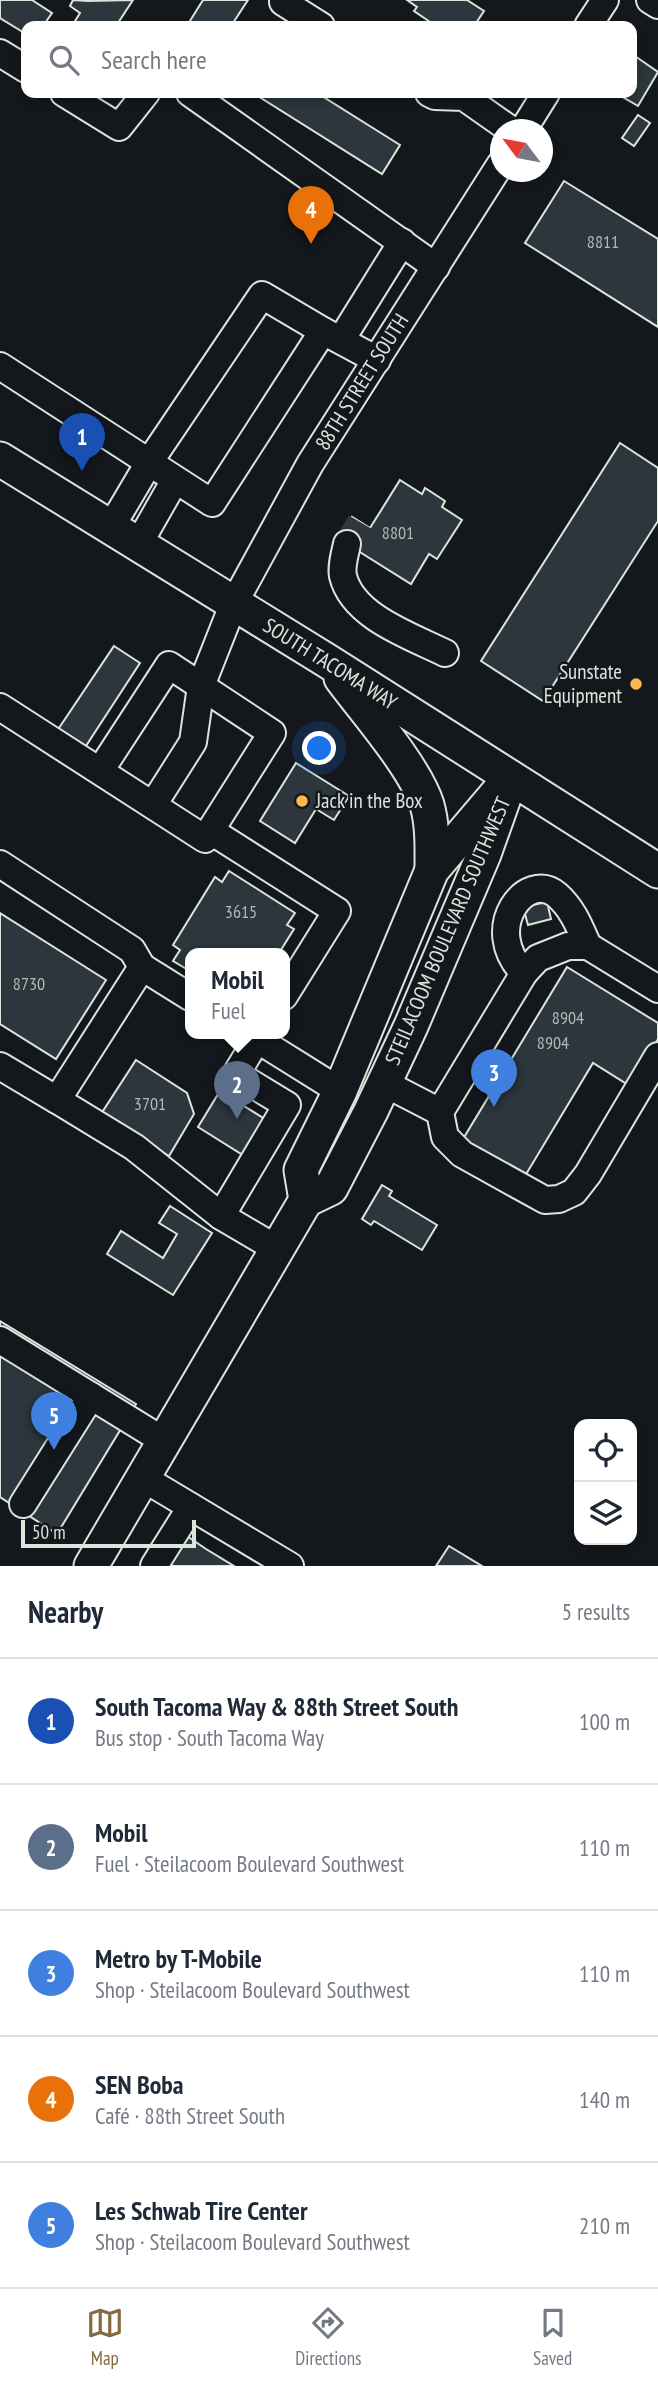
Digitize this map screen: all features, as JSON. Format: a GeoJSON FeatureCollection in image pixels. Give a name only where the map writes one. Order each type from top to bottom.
{"type":"FeatureCollection","features":[{"type":"Feature","properties":{"kind":"main road","name":"SOUTH TACOMA WAY"},"geometry":{"type":"LineString","coordinates":[[0,459],[233,605],[330,662],[658,871]]}},
{"type":"Feature","properties":{"kind":"main road"},"geometry":{"type":"LineString","coordinates":[[330,662],[413,776],[427,805],[432,842],[432,870]]}},
{"type":"Feature","properties":{"kind":"main road","name":"STEILACOOM BOULEVARD SOUTHWEST"},"geometry":{"type":"LineString","coordinates":[[306,1200],[301,1170],[340,1091],[432,870],[511,778]]}},
{"type":"Feature","properties":{"kind":"main road","name":"STEILACOOM BOULEVARD SOUTHWEST"},"geometry":{"type":"LineString","coordinates":[[96,1564],[164,1441],[306,1200],[331,1188],[411,1026],[479,867],[511,778]]}},
{"type":"Feature","properties":{"kind":"street"},"geometry":{"type":"LineString","coordinates":[[591,21],[604,0]]}},
{"type":"Feature","properties":{"kind":"street"},"geometry":{"type":"LineString","coordinates":[[650,0],[658,5]]}},
{"type":"Feature","properties":{"kind":"street"},"geometry":{"type":"LineString","coordinates":[[283,2],[313,21]]}},
{"type":"Feature","properties":{"kind":"street"},"geometry":{"type":"LineString","coordinates":[[0,53],[21,66]]}},
{"type":"Feature","properties":{"kind":"street"},"geometry":{"type":"LineString","coordinates":[[72,98],[118,127],[142,98]]}},
{"type":"Feature","properties":{"kind":"street"},"geometry":{"type":"LineString","coordinates":[[197,98],[436,267]]}},
{"type":"Feature","properties":{"kind":"street"},"geometry":{"type":"LineString","coordinates":[[465,98],[495,119]]}},
{"type":"Feature","properties":{"kind":"street"},"geometry":{"type":"LineString","coordinates":[[530,119],[543,98]]}},
{"type":"Feature","properties":{"kind":"street","name":"88TH STREET SOUTH"},"geometry":{"type":"LineString","coordinates":[[153,805],[193,742],[201,686],[233,605],[310,464],[490,181]]}},
{"type":"Feature","properties":{"kind":"street"},"geometry":{"type":"LineString","coordinates":[[0,366],[212,503],[402,242]]}},
{"type":"Feature","properties":{"kind":"street"},"geometry":{"type":"LineString","coordinates":[[124,536],[150,461],[262,295],[377,360]]}},
{"type":"Feature","properties":{"kind":"street"},"geometry":{"type":"LineString","coordinates":[[124,536],[175,480]]}},
{"type":"Feature","properties":{"kind":"street"},"geometry":{"type":"LineString","coordinates":[[346,544],[342,574],[352,598],[372,615],[445,653]]}},
{"type":"Feature","properties":{"kind":"street"},"geometry":{"type":"LineString","coordinates":[[0,707],[205,839],[272,733],[169,665],[100,771]]}},
{"type":"Feature","properties":{"kind":"street"},"geometry":{"type":"LineString","coordinates":[[211,831],[337,911],[290,986]]}},
{"type":"Feature","properties":{"kind":"street"},"geometry":{"type":"LineString","coordinates":[[0,864],[132,950],[142,967],[185,994]]}},
{"type":"Feature","properties":{"kind":"street"},"geometry":{"type":"LineString","coordinates":[[524,972],[509,955],[505,932],[510,910],[526,893],[541,889],[556,893],[574,915],[588,946]]}},
{"type":"Feature","properties":{"kind":"street"},"geometry":{"type":"LineString","coordinates":[[658,989],[588,946],[568,946],[538,958],[524,972],[440,1112],[445,1137],[462,1154],[545,1200],[559,1199],[574,1192],[588,1174],[658,1056]]}},
{"type":"Feature","properties":{"kind":"street"},"geometry":{"type":"LineString","coordinates":[[57,1100],[142,967]]}},
{"type":"Feature","properties":{"kind":"street"},"geometry":{"type":"LineString","coordinates":[[221,1216],[287,1105],[236,1074],[253,1039]]}},
{"type":"Feature","properties":{"kind":"street"},"geometry":{"type":"LineString","coordinates":[[261,1039],[340,1091]]}},
{"type":"Feature","properties":{"kind":"street"},"geometry":{"type":"LineString","coordinates":[[0,1066],[134,1147],[221,1216],[277,1250]]}},
{"type":"Feature","properties":{"kind":"street"},"geometry":{"type":"LineString","coordinates":[[384,1083],[440,1112]]}},
{"type":"Feature","properties":{"kind":"street"},"geometry":{"type":"LineString","coordinates":[[0,1340],[164,1441]]}},
{"type":"Feature","properties":{"kind":"street"},"geometry":{"type":"LineString","coordinates":[[23,1504],[91,1396]]}},
{"type":"Feature","properties":{"kind":"street"},"geometry":{"type":"LineString","coordinates":[[143,1478],[290,1566]]}},
{"type":"Feature","properties":{"kind":"street"},"geometry":{"type":"LineString","coordinates":[[154,1566],[191,1507]]}},
{"type":"Feature","properties":{"kind":"building"},"geometry":{"type":"Polygon","coordinates":[[[0,0],[32,0],[52,13],[46,21],[21,21],[21,31],[0,18],[0,0]]]}},
{"type":"Feature","properties":{"kind":"building"},"geometry":{"type":"Polygon","coordinates":[[[73,0],[133,0],[119,21],[75,21],[80,13],[70,6],[73,0]]]}},
{"type":"Feature","properties":{"kind":"building"},"geometry":{"type":"Polygon","coordinates":[[[203,0],[248,0],[234,21],[190,21],[203,0]]]}},
{"type":"Feature","properties":{"kind":"building"},"geometry":{"type":"Polygon","coordinates":[[[407,0],[467,0],[484,11],[477,21],[429,21],[414,11],[417,7],[407,0]]]}},
{"type":"Feature","properties":{"kind":"building"},"geometry":{"type":"Polygon","coordinates":[[[637,57],[658,72],[638,106],[624,98],[637,98],[637,57]]]}},
{"type":"Feature","properties":{"kind":"building"},"geometry":{"type":"Polygon","coordinates":[[[261,98],[325,98],[400,145],[382,174],[261,98]]]}},
{"type":"Feature","properties":{"kind":"building"},"geometry":{"type":"Polygon","coordinates":[[[638,115],[650,123],[634,146],[622,138],[638,115]]]}},
{"type":"Feature","properties":{"kind":"building"},"geometry":{"type":"Polygon","coordinates":[[[564,181],[658,239],[658,327],[525,243],[564,181]]]}},
{"type":"Feature","properties":{"kind":"building"},"geometry":{"type":"Polygon","coordinates":[[[620,443],[658,468],[658,521],[543,701],[481,661],[620,443]]]}},
{"type":"Feature","properties":{"kind":"building"},"geometry":{"type":"Polygon","coordinates":[[[400,480],[422,494],[425,488],[445,501],[442,507],[462,520],[437,559],[429,554],[411,584],[339,539],[352,517],[370,528],[400,480]]]}},
{"type":"Feature","properties":{"kind":"building"},"geometry":{"type":"Polygon","coordinates":[[[114,646],[140,663],[82,752],[55,734],[114,646]]]}},
{"type":"Feature","properties":{"kind":"building"},"geometry":{"type":"Polygon","coordinates":[[[296,763],[349,796],[334,820],[316,809],[295,843],[260,821],[296,763]]]}},
{"type":"Feature","properties":{"kind":"building"},"geometry":{"type":"Polygon","coordinates":[[[229,871],[295,913],[287,925],[294,929],[282,948],[185,948],[185,968],[173,961],[180,950],[173,945],[215,877],[222,882],[229,871]]]}},
{"type":"Feature","properties":{"kind":"building"},"geometry":{"type":"Polygon","coordinates":[[[547,902],[551,919],[528,925],[523,907],[547,902]]]}},
{"type":"Feature","properties":{"kind":"building"},"geometry":{"type":"Polygon","coordinates":[[[0,913],[106,980],[56,1059],[0,1024],[0,913]]]}},
{"type":"Feature","properties":{"kind":"building"},"geometry":{"type":"Polygon","coordinates":[[[567,967],[658,1023],[658,1039],[630,1086],[593,1063],[522,1181],[460,1144],[567,967]]]}},
{"type":"Feature","properties":{"kind":"building"},"geometry":{"type":"Polygon","coordinates":[[[136,1060],[187,1093],[194,1114],[169,1156],[101,1114],[136,1060]]]}},
{"type":"Feature","properties":{"kind":"building"},"geometry":{"type":"Polygon","coordinates":[[[220,1091],[268,1121],[246,1157],[198,1127],[220,1091]]]}},
{"type":"Feature","properties":{"kind":"building"},"geometry":{"type":"Polygon","coordinates":[[[382,1185],[392,1191],[389,1196],[437,1225],[422,1250],[374,1221],[371,1225],[362,1219],[382,1185]]]}},
{"type":"Feature","properties":{"kind":"building"},"geometry":{"type":"Polygon","coordinates":[[[170,1206],[212,1233],[173,1295],[107,1254],[121,1231],[163,1258],[177,1234],[159,1223],[170,1206]]]}},
{"type":"Feature","properties":{"kind":"building"},"geometry":{"type":"Polygon","coordinates":[[[0,1321],[136,1404],[57,1534],[0,1497],[0,1321]]]}},
{"type":"Feature","properties":{"kind":"building"},"geometry":{"type":"Polygon","coordinates":[[[184,1534],[206,1549],[234,1566],[165,1566],[184,1534]]]}},
{"type":"Feature","properties":{"kind":"building"},"geometry":{"type":"Polygon","coordinates":[[[449,1546],[482,1566],[436,1566],[449,1546]]]}},
{"type":"Feature","properties":{"kind":"tunnel"},"geometry":{"type":"LineString","coordinates":[[347,544],[360,522]]}},
{"type":"Feature","properties":{"kind":"place","name":"SEN Boba"},"geometry":{"type":"Point","coordinates":[311,244]}},
{"type":"Feature","properties":{"kind":"place","name":"South Tacoma Way & 88th Street South"},"geometry":{"type":"Point","coordinates":[82,471]}},
{"type":"Feature","properties":{"kind":"place","name":"Sunstate Equipment"},"geometry":{"type":"Point","coordinates":[636,684]}},
{"type":"Feature","properties":{"kind":"place","name":"Jack in the Box"},"geometry":{"type":"Point","coordinates":[302,801]}},
{"type":"Feature","properties":{"kind":"place","name":"Metro by T-Mobile"},"geometry":{"type":"Point","coordinates":[494,1107]}},
{"type":"Feature","properties":{"kind":"place","name":"Mobil"},"geometry":{"type":"Point","coordinates":[237,1119]}},
{"type":"Feature","properties":{"kind":"place","name":"Les Schwab Tire Center"},"geometry":{"type":"Point","coordinates":[54,1450]}}]}
